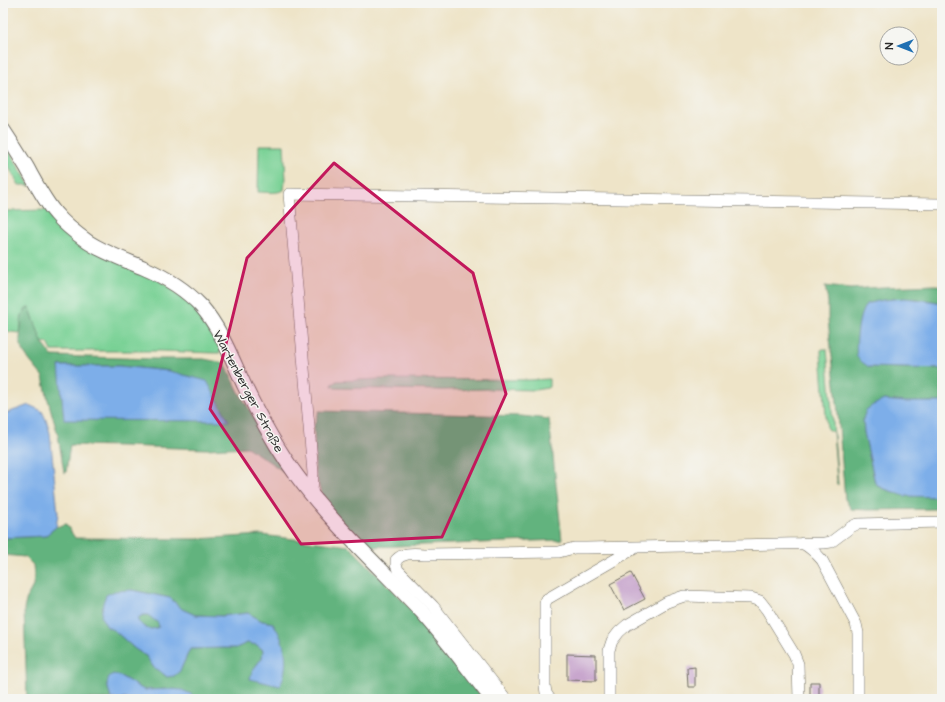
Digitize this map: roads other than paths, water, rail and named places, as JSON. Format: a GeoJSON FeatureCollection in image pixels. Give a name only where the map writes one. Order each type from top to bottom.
{"type":"FeatureCollection","features":[{"type":"Feature","properties":{"kind":"main road","name":"Wartenberger Straße"},"geometry":{"type":"LineString","coordinates":[[3,130],[19,154],[48,204],[67,225],[90,243],[102,250],[149,270],[168,280],[192,297],[202,308],[211,319],[226,344],[258,414],[283,456],[297,476],[352,541],[421,611],[492,699]]}},
{"type":"Feature","properties":{"kind":"lane"},"geometry":{"type":"LineString","coordinates":[[312,495],[313,473],[289,194],[942,204]]}},
{"type":"Feature","properties":{"kind":"lane"},"geometry":{"type":"LineString","coordinates":[[506,699],[433,606],[398,570],[396,560],[400,556],[406,554],[558,552],[574,548],[831,542],[857,524],[942,522]]}},
{"type":"Feature","properties":{"kind":"lane"},"geometry":{"type":"LineString","coordinates":[[802,543],[816,552],[822,560],[856,624],[858,633],[858,699]]}},
{"type":"Feature","properties":{"kind":"lane"},"geometry":{"type":"LineString","coordinates":[[550,699],[546,693],[545,686],[545,603],[548,599],[637,547]]}},
{"type":"Feature","properties":{"kind":"lane"},"geometry":{"type":"LineString","coordinates":[[609,699],[609,650],[612,641],[627,625],[674,599],[684,596],[751,598],[760,601],[794,654],[798,664],[799,699]]}},
{"type":"Feature","properties":{"kind":"water"},"geometry":{"type":"Polygon","coordinates":[[[905,298],[942,303],[942,369],[869,367],[858,358],[856,347],[858,327],[866,304],[883,300],[905,298]]]}},
{"type":"Feature","properties":{"kind":"water"},"geometry":{"type":"Polygon","coordinates":[[[59,366],[119,366],[169,371],[207,381],[229,421],[64,420],[59,366]]]}},
{"type":"Feature","properties":{"kind":"water"},"geometry":{"type":"Polygon","coordinates":[[[884,400],[905,402],[942,402],[942,497],[905,496],[882,488],[875,483],[864,432],[863,419],[866,410],[884,400]]]}},
{"type":"Feature","properties":{"kind":"water"},"geometry":{"type":"Polygon","coordinates":[[[29,405],[42,411],[50,433],[58,514],[56,527],[45,536],[3,538],[3,411],[7,413],[29,405]]]}},
{"type":"Feature","properties":{"kind":"water"},"geometry":{"type":"Polygon","coordinates":[[[132,590],[170,598],[182,609],[195,615],[222,616],[248,613],[262,621],[273,623],[284,646],[286,662],[280,686],[250,679],[252,671],[262,658],[263,650],[257,645],[247,643],[236,648],[190,649],[180,671],[174,676],[167,677],[154,668],[146,656],[135,649],[115,631],[107,627],[101,617],[103,603],[106,595],[115,591],[132,590]],[[143,615],[138,618],[138,621],[147,628],[152,629],[159,627],[158,623],[148,615],[143,615]]]}},
{"type":"Feature","properties":{"kind":"water"},"geometry":{"type":"Polygon","coordinates":[[[113,674],[122,677],[144,690],[182,690],[191,694],[196,699],[111,699],[107,684],[109,677],[113,674]]]}}]}
